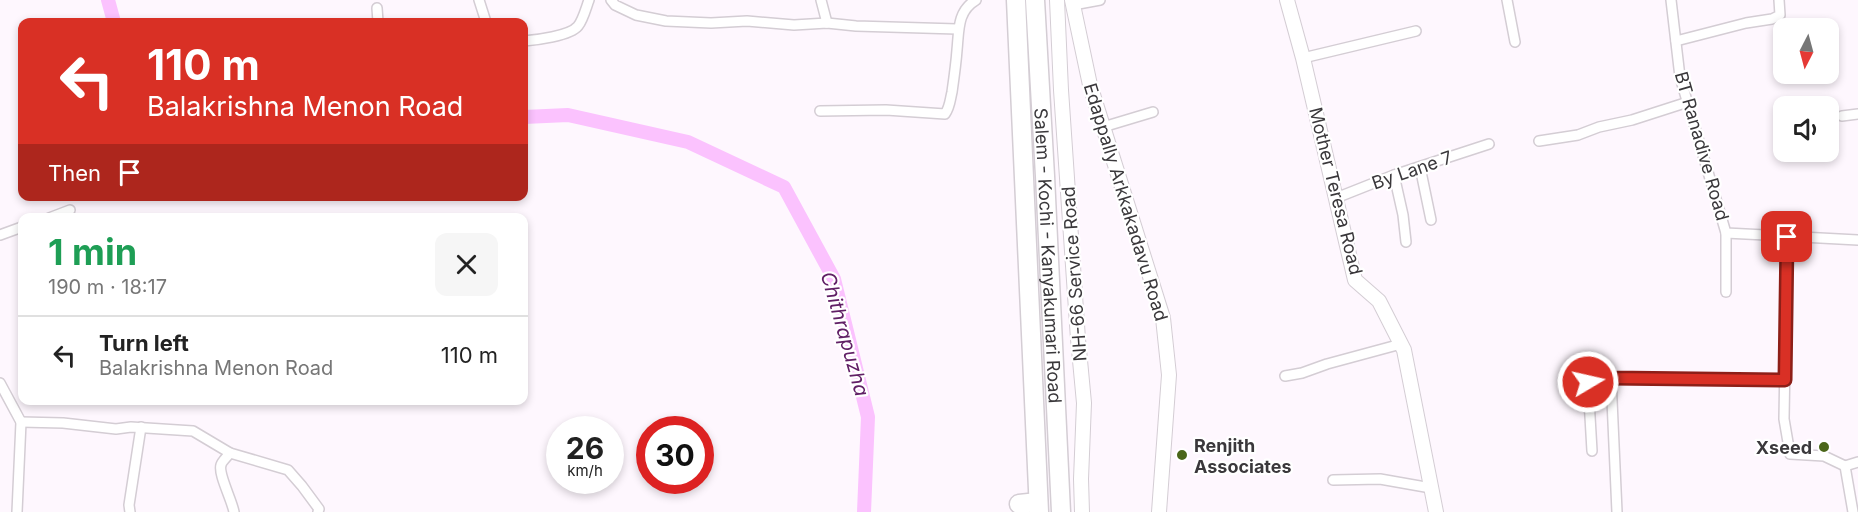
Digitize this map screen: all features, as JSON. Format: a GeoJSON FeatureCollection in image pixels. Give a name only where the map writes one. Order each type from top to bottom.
{"type":"FeatureCollection","features":[{"type":"Feature","properties":{"kind":"highway","name":"Salem - Kochi - Kanyakumari Road"},"geometry":{"type":"LineString","coordinates":[[1016,0],[1038,507]]}},
{"type":"Feature","properties":{"kind":"highway","name":"Salem - Kochi - Kanyakumari Road"},"geometry":{"type":"LineString","coordinates":[[1035,0],[1061,512]]}},
{"type":"Feature","properties":{"kind":"highway"},"geometry":{"type":"LineString","coordinates":[[1019,508],[1038,507]]}},
{"type":"Feature","properties":{"kind":"street"},"geometry":{"type":"LineString","coordinates":[[479,0],[485,18]]}},
{"type":"Feature","properties":{"kind":"street"},"geometry":{"type":"LineString","coordinates":[[528,40],[573,30],[578,26],[589,0]]}},
{"type":"Feature","properties":{"kind":"street"},"geometry":{"type":"LineString","coordinates":[[611,0],[615,5],[636,15],[666,21],[711,23],[747,21],[794,26],[827,23],[957,29]]}},
{"type":"Feature","properties":{"kind":"street"},"geometry":{"type":"LineString","coordinates":[[821,0],[827,23]]}},
{"type":"Feature","properties":{"kind":"street"},"geometry":{"type":"LineString","coordinates":[[820,111],[886,110],[945,114],[949,109],[955,76],[957,29],[963,13],[976,0]]}},
{"type":"Feature","properties":{"kind":"street","name":"NH-66 Service Road"},"geometry":{"type":"LineString","coordinates":[[1057,0],[1061,90],[1084,403],[1082,512]]}},
{"type":"Feature","properties":{"kind":"street"},"geometry":{"type":"LineString","coordinates":[[1072,3],[1100,0]]}},
{"type":"Feature","properties":{"kind":"street","name":"Mother Teresa Road"},"geometry":{"type":"LineString","coordinates":[[1287,0],[1303,58],[1355,280],[1379,301],[1404,350],[1436,512]]}},
{"type":"Feature","properties":{"kind":"street"},"geometry":{"type":"LineString","coordinates":[[1507,0],[1515,42]]}},
{"type":"Feature","properties":{"kind":"street","name":"BT Ranadive Road"},"geometry":{"type":"LineString","coordinates":[[1671,0],[1680,77],[1726,233],[1858,240]]}},
{"type":"Feature","properties":{"kind":"street"},"geometry":{"type":"LineString","coordinates":[[1676,41],[1746,23],[1772,19],[1780,15],[1779,0]]}},
{"type":"Feature","properties":{"kind":"street","name":"Edappally Arkkakadavu Road"},"geometry":{"type":"LineString","coordinates":[[1072,3],[1090,85],[1163,318],[1169,375],[1159,512]]}},
{"type":"Feature","properties":{"kind":"street"},"geometry":{"type":"LineString","coordinates":[[377,8],[378,18]]}},
{"type":"Feature","properties":{"kind":"street"},"geometry":{"type":"LineString","coordinates":[[1303,58],[1416,31]]}},
{"type":"Feature","properties":{"kind":"street"},"geometry":{"type":"LineString","coordinates":[[1539,141],[1578,135],[1688,102]]}},
{"type":"Feature","properties":{"kind":"street"},"geometry":{"type":"LineString","coordinates":[[1103,127],[1153,112]]}},
{"type":"Feature","properties":{"kind":"street"},"geometry":{"type":"LineString","coordinates":[[1842,116],[1858,114]]}},
{"type":"Feature","properties":{"kind":"street","name":"By Lane 7"},"geometry":{"type":"LineString","coordinates":[[1336,198],[1394,175],[1489,144]]}},
{"type":"Feature","properties":{"kind":"street"},"geometry":{"type":"LineString","coordinates":[[1420,166],[1431,220]]}},
{"type":"Feature","properties":{"kind":"street"},"geometry":{"type":"LineString","coordinates":[[1394,175],[1403,215],[1406,242]]}},
{"type":"Feature","properties":{"kind":"street"},"geometry":{"type":"LineString","coordinates":[[62,213],[70,210]]}},
{"type":"Feature","properties":{"kind":"street"},"geometry":{"type":"LineString","coordinates":[[0,235],[18,228]]}},
{"type":"Feature","properties":{"kind":"street"},"geometry":{"type":"LineString","coordinates":[[1726,233],[1726,292]]}},
{"type":"Feature","properties":{"kind":"street"},"geometry":{"type":"LineString","coordinates":[[1787,237],[1784,419],[1790,454],[1824,456],[1845,466],[1858,462]]}},
{"type":"Feature","properties":{"kind":"street"},"geometry":{"type":"LineString","coordinates":[[1285,376],[1401,344]]}},
{"type":"Feature","properties":{"kind":"street"},"geometry":{"type":"LineString","coordinates":[[1592,451],[1588,382],[1594,375],[1611,378],[1785,380]]}},
{"type":"Feature","properties":{"kind":"street"},"geometry":{"type":"LineString","coordinates":[[1611,378],[1617,512]]}},
{"type":"Feature","properties":{"kind":"street"},"geometry":{"type":"LineString","coordinates":[[0,383],[21,422],[16,512]]}},
{"type":"Feature","properties":{"kind":"street"},"geometry":{"type":"LineString","coordinates":[[21,422],[63,423],[116,429],[141,427],[193,431],[230,453],[288,470],[319,509],[318,512]]}},
{"type":"Feature","properties":{"kind":"street"},"geometry":{"type":"LineString","coordinates":[[130,512],[129,505],[141,427]]}},
{"type":"Feature","properties":{"kind":"street"},"geometry":{"type":"LineString","coordinates":[[230,453],[221,464],[220,474],[234,512]]}},
{"type":"Feature","properties":{"kind":"street"},"geometry":{"type":"LineString","coordinates":[[1845,466],[1853,512]]}},
{"type":"Feature","properties":{"kind":"street"},"geometry":{"type":"LineString","coordinates":[[1333,480],[1380,479],[1431,488]]}},
{"type":"Feature","properties":{"kind":"waterway","name":"Chithrapuzha"},"geometry":{"type":"LineString","coordinates":[[108,0],[113,18]]}},
{"type":"Feature","properties":{"kind":"waterway","name":"Chithrapuzha"},"geometry":{"type":"LineString","coordinates":[[528,117],[568,115],[688,142],[784,187],[834,279],[868,417],[864,512]]}},
{"type":"Feature","properties":{"kind":"place","name":"Xseed"},"geometry":{"type":"Point","coordinates":[1824,447]}},
{"type":"Feature","properties":{"kind":"place","name":"Renjith Associates"},"geometry":{"type":"Point","coordinates":[1182,455]}},
{"type":"Feature","properties":{"kind":"route"},"geometry":{"type":"LineString","coordinates":[[1588,382],[1594,375],[1611,378],[1785,380],[1787,237]]}}]}
